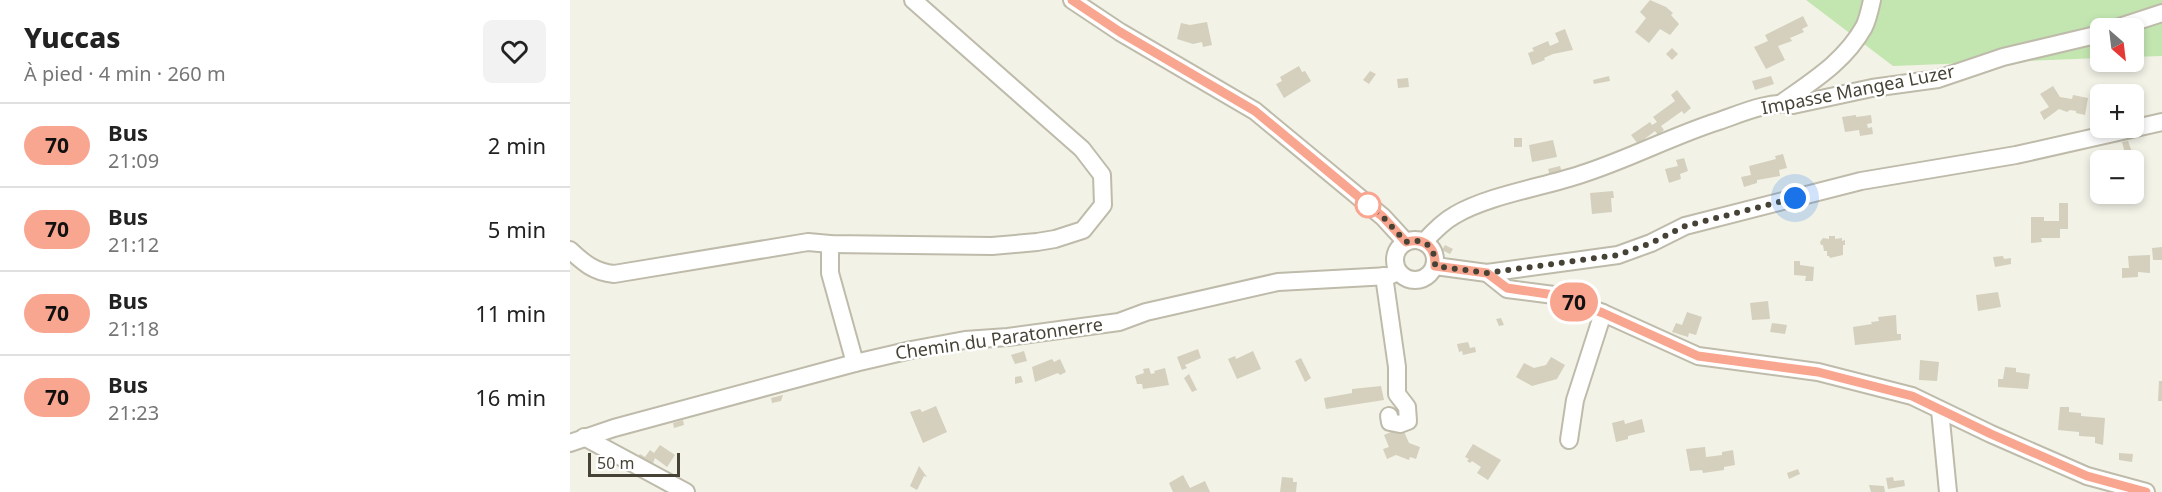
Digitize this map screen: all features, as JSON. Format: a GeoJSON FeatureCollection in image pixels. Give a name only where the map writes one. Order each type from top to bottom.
{"type":"FeatureCollection","features":[{"type":"Feature","properties":{"kind":"street"},"geometry":{"type":"LineString","coordinates":[[570,250],[587,266],[614,274],[808,242],[992,246],[1055,239],[1083,230],[1103,205],[1102,175],[1082,149],[913,0]]}},
{"type":"Feature","properties":{"kind":"street"},"geometry":{"type":"LineString","coordinates":[[1072,0],[1120,32],[1255,111],[1383,217],[1406,242]]}},
{"type":"Feature","properties":{"kind":"street"},"geometry":{"type":"LineString","coordinates":[[1783,102],[1830,69],[1845,54],[1865,25],[1872,0]]}},
{"type":"Feature","properties":{"kind":"street"},"geometry":{"type":"LineString","coordinates":[[2144,19],[2162,13]]}},
{"type":"Feature","properties":{"kind":"street","name":"Impasse Mangea Luzer"},"geometry":{"type":"LineString","coordinates":[[1424,242],[1456,215],[1493,200],[1583,174],[1685,132],[1783,102],[1793,105],[1872,88],[1938,79],[2003,57],[2090,36]]}},
{"type":"Feature","properties":{"kind":"street"},"geometry":{"type":"LineString","coordinates":[[1435,266],[1487,273],[1618,255],[1651,243],[1685,226],[1861,181],[2016,155],[2162,122]]}},
{"type":"Feature","properties":{"kind":"street"},"geometry":{"type":"LineString","coordinates":[[1389,416],[1390,422],[1400,424],[1408,421],[1407,407],[1397,394],[1398,368],[1391,274],[1394,258],[1400,246],[1406,242],[1415,240],[1424,242],[1432,248],[1436,256],[1435,266],[1431,274],[1423,280],[1414,281],[1391,274]]}},
{"type":"Feature","properties":{"kind":"street"},"geometry":{"type":"LineString","coordinates":[[830,244],[830,273],[855,363]]}},
{"type":"Feature","properties":{"kind":"street"},"geometry":{"type":"LineString","coordinates":[[1487,273],[1507,288],[1554,295],[1603,313],[1698,356],[1818,372],[1912,396],[2087,476],[2146,492]]}},
{"type":"Feature","properties":{"kind":"street","name":"Chemin du Paratonnerre"},"geometry":{"type":"LineString","coordinates":[[577,440],[855,363],[911,350],[965,340],[1008,337],[1119,322],[1146,312],[1278,282],[1391,274]]}},
{"type":"Feature","properties":{"kind":"street"},"geometry":{"type":"LineString","coordinates":[[1569,440],[1575,400],[1603,313]]}},
{"type":"Feature","properties":{"kind":"street"},"geometry":{"type":"LineString","coordinates":[[1940,410],[1948,492]]}},
{"type":"Feature","properties":{"kind":"street"},"geometry":{"type":"LineString","coordinates":[[577,440],[686,492]]}},
{"type":"Feature","properties":{"kind":"green space"},"geometry":{"type":"Polygon","coordinates":[[[1806,0],[2162,0],[2162,56],[2144,57],[2144,18],[2090,18],[2090,58],[1893,66],[1806,0]]]}},
{"type":"Feature","properties":{"kind":"building"},"geometry":{"type":"Polygon","coordinates":[[[1650,0],[1666,7],[1673,13],[1671,15],[1679,24],[1670,35],[1660,29],[1649,43],[1635,32],[1646,18],[1640,12],[1650,0]]]}},
{"type":"Feature","properties":{"kind":"building"},"geometry":{"type":"Polygon","coordinates":[[[1803,16],[1808,26],[1802,29],[1804,32],[1790,38],[1792,41],[1778,46],[1785,60],[1766,69],[1754,47],[1768,41],[1765,35],[1803,16]]]}},
{"type":"Feature","properties":{"kind":"building"},"geometry":{"type":"Polygon","coordinates":[[[1207,22],[1212,45],[1203,47],[1202,42],[1193,44],[1177,39],[1181,23],[1190,25],[1207,22]]]}},
{"type":"Feature","properties":{"kind":"building"},"geometry":{"type":"Polygon","coordinates":[[[1565,29],[1573,50],[1553,54],[1532,65],[1528,53],[1534,51],[1532,48],[1548,41],[1550,46],[1559,42],[1555,33],[1565,29]]]}},
{"type":"Feature","properties":{"kind":"building"},"geometry":{"type":"Polygon","coordinates":[[[1672,48],[1678,54],[1672,60],[1666,54],[1672,48]]]}},
{"type":"Feature","properties":{"kind":"building"},"geometry":{"type":"Polygon","coordinates":[[[1299,66],[1311,81],[1284,98],[1276,84],[1282,81],[1280,77],[1299,66]]]}},
{"type":"Feature","properties":{"kind":"building"},"geometry":{"type":"Polygon","coordinates":[[[1370,71],[1376,74],[1369,84],[1363,80],[1370,71]]]}},
{"type":"Feature","properties":{"kind":"building"},"geometry":{"type":"Polygon","coordinates":[[[1609,76],[1610,81],[1594,84],[1593,80],[1609,76]]]}},
{"type":"Feature","properties":{"kind":"building"},"geometry":{"type":"Polygon","coordinates":[[[1771,76],[1774,84],[1755,90],[1752,81],[1771,76]]]}},
{"type":"Feature","properties":{"kind":"building"},"geometry":{"type":"Polygon","coordinates":[[[1408,78],[1409,87],[1398,88],[1397,79],[1408,78]]]}},
{"type":"Feature","properties":{"kind":"building"},"geometry":{"type":"Polygon","coordinates":[[[2053,86],[2060,97],[2072,99],[2073,95],[2088,98],[2085,115],[2076,113],[2076,111],[2067,112],[2059,109],[2044,120],[2040,112],[2049,107],[2040,94],[2053,86]]]}},
{"type":"Feature","properties":{"kind":"building"},"geometry":{"type":"Polygon","coordinates":[[[1677,90],[1691,108],[1684,114],[1682,111],[1661,126],[1664,130],[1658,135],[1655,131],[1638,144],[1631,135],[1650,122],[1652,125],[1657,122],[1653,117],[1675,101],[1671,95],[1677,90]]]}},
{"type":"Feature","properties":{"kind":"building"},"geometry":{"type":"Polygon","coordinates":[[[1856,115],[1856,117],[1871,115],[1872,123],[1867,124],[1868,128],[1872,127],[1873,134],[1860,136],[1859,130],[1845,132],[1842,117],[1856,115]]]}},
{"type":"Feature","properties":{"kind":"building"},"geometry":{"type":"Polygon","coordinates":[[[1514,138],[1522,138],[1522,147],[1514,147],[1514,138]]]}},
{"type":"Feature","properties":{"kind":"building"},"geometry":{"type":"Polygon","coordinates":[[[1553,140],[1557,157],[1532,162],[1529,145],[1553,140]]]}},
{"type":"Feature","properties":{"kind":"building"},"geometry":{"type":"Polygon","coordinates":[[[2128,141],[2131,150],[2124,150],[2122,142],[2128,141]]]}},
{"type":"Feature","properties":{"kind":"building"},"geometry":{"type":"Polygon","coordinates":[[[1783,154],[1787,168],[1779,170],[1780,176],[1757,180],[1757,183],[1744,187],[1741,177],[1751,175],[1749,166],[1776,159],[1775,156],[1783,154]]]}},
{"type":"Feature","properties":{"kind":"building"},"geometry":{"type":"Polygon","coordinates":[[[1684,158],[1688,171],[1680,174],[1681,179],[1669,183],[1665,169],[1678,166],[1676,160],[1684,158]]]}},
{"type":"Feature","properties":{"kind":"building"},"geometry":{"type":"Polygon","coordinates":[[[1560,166],[1563,176],[1551,179],[1548,169],[1560,166]]]}},
{"type":"Feature","properties":{"kind":"building"},"geometry":{"type":"Polygon","coordinates":[[[1613,191],[1612,212],[1592,214],[1590,193],[1613,191]]]}},
{"type":"Feature","properties":{"kind":"building"},"geometry":{"type":"Polygon","coordinates":[[[2059,203],[2068,203],[2068,229],[2060,229],[2060,238],[2041,238],[2042,242],[2031,243],[2031,217],[2044,217],[2044,221],[2059,221],[2059,203]]]}},
{"type":"Feature","properties":{"kind":"building"},"geometry":{"type":"Polygon","coordinates":[[[1829,236],[1845,240],[1843,255],[1830,258],[1827,256],[1827,251],[1824,251],[1820,242],[1823,238],[1829,239],[1829,236]]]}},
{"type":"Feature","properties":{"kind":"building"},"geometry":{"type":"Polygon","coordinates":[[[1445,245],[1453,249],[1450,254],[1442,250],[1445,245]]]}},
{"type":"Feature","properties":{"kind":"building"},"geometry":{"type":"Polygon","coordinates":[[[2162,247],[2162,260],[2153,260],[2152,248],[2162,247]]]}},
{"type":"Feature","properties":{"kind":"building"},"geometry":{"type":"Polygon","coordinates":[[[2150,255],[2150,273],[2138,272],[2138,277],[2122,278],[2122,268],[2129,268],[2128,256],[2150,255]]]}},
{"type":"Feature","properties":{"kind":"building"},"geometry":{"type":"Polygon","coordinates":[[[2003,256],[2004,259],[2011,258],[2011,264],[1995,267],[1993,257],[2003,256]]]}},
{"type":"Feature","properties":{"kind":"building"},"geometry":{"type":"Polygon","coordinates":[[[1794,261],[1800,261],[1800,265],[1814,267],[1813,281],[1805,281],[1806,276],[1794,275],[1794,261]]]}},
{"type":"Feature","properties":{"kind":"building"},"geometry":{"type":"Polygon","coordinates":[[[1998,292],[2001,307],[1978,311],[1976,295],[1998,292]]]}},
{"type":"Feature","properties":{"kind":"building"},"geometry":{"type":"Polygon","coordinates":[[[1768,301],[1770,319],[1752,320],[1750,303],[1768,301]]]}},
{"type":"Feature","properties":{"kind":"building"},"geometry":{"type":"Polygon","coordinates":[[[1687,312],[1702,317],[1696,335],[1689,333],[1688,337],[1672,332],[1676,323],[1682,325],[1687,312]]]}},
{"type":"Feature","properties":{"kind":"building"},"geometry":{"type":"Polygon","coordinates":[[[1896,315],[1897,334],[1901,334],[1901,340],[1855,345],[1853,327],[1872,324],[1871,322],[1879,321],[1878,317],[1896,315]]]}},
{"type":"Feature","properties":{"kind":"building"},"geometry":{"type":"Polygon","coordinates":[[[1501,318],[1504,325],[1499,326],[1496,319],[1501,318]]]}},
{"type":"Feature","properties":{"kind":"building"},"geometry":{"type":"Polygon","coordinates":[[[1772,323],[1787,325],[1785,334],[1770,332],[1772,323]]]}},
{"type":"Feature","properties":{"kind":"building"},"geometry":{"type":"Polygon","coordinates":[[[1468,342],[1470,348],[1475,347],[1476,352],[1463,355],[1462,351],[1459,352],[1457,344],[1468,342]]]}},
{"type":"Feature","properties":{"kind":"building"},"geometry":{"type":"Polygon","coordinates":[[[1198,349],[1201,358],[1185,365],[1187,368],[1182,370],[1177,357],[1198,349]]]}},
{"type":"Feature","properties":{"kind":"building"},"geometry":{"type":"Polygon","coordinates":[[[1024,351],[1027,361],[1015,364],[1011,355],[1024,351]]]}},
{"type":"Feature","properties":{"kind":"building"},"geometry":{"type":"Polygon","coordinates":[[[1253,351],[1261,369],[1237,379],[1228,359],[1235,356],[1236,359],[1253,351]]]}},
{"type":"Feature","properties":{"kind":"building"},"geometry":{"type":"Polygon","coordinates":[[[1551,357],[1565,365],[1557,379],[1532,386],[1516,377],[1524,363],[1534,368],[1546,365],[1551,357]]]}},
{"type":"Feature","properties":{"kind":"building"},"geometry":{"type":"Polygon","coordinates":[[[1301,358],[1311,378],[1305,382],[1295,361],[1301,358]]]}},
{"type":"Feature","properties":{"kind":"building"},"geometry":{"type":"Polygon","coordinates":[[[1052,359],[1054,362],[1060,359],[1066,372],[1035,382],[1032,367],[1052,359]]]}},
{"type":"Feature","properties":{"kind":"building"},"geometry":{"type":"Polygon","coordinates":[[[1920,360],[1939,362],[1937,381],[1919,380],[1920,360]]]}},
{"type":"Feature","properties":{"kind":"building"},"geometry":{"type":"Polygon","coordinates":[[[2005,367],[2016,368],[2016,372],[2030,374],[2028,389],[1998,387],[1998,379],[2003,379],[2005,367]]]}},
{"type":"Feature","properties":{"kind":"building"},"geometry":{"type":"Polygon","coordinates":[[[1149,368],[1151,374],[1165,368],[1169,385],[1143,389],[1142,384],[1137,384],[1135,376],[1144,373],[1143,369],[1149,368]]]}},
{"type":"Feature","properties":{"kind":"building"},"geometry":{"type":"Polygon","coordinates":[[[1189,374],[1197,390],[1192,392],[1184,378],[1189,374]]]}},
{"type":"Feature","properties":{"kind":"building"},"geometry":{"type":"Polygon","coordinates":[[[1021,376],[1023,382],[1015,384],[1015,377],[1021,376]]]}},
{"type":"Feature","properties":{"kind":"building"},"geometry":{"type":"Polygon","coordinates":[[[2159,381],[2162,381],[2162,401],[2158,401],[2159,381]]]}},
{"type":"Feature","properties":{"kind":"building"},"geometry":{"type":"Polygon","coordinates":[[[1381,386],[1384,400],[1326,409],[1324,398],[1352,393],[1352,389],[1381,386]]]}},
{"type":"Feature","properties":{"kind":"building"},"geometry":{"type":"Polygon","coordinates":[[[783,395],[781,401],[772,403],[771,398],[783,395]]]}},
{"type":"Feature","properties":{"kind":"building"},"geometry":{"type":"Polygon","coordinates":[[[936,406],[947,432],[923,443],[910,412],[920,409],[922,412],[936,406]]]}},
{"type":"Feature","properties":{"kind":"building"},"geometry":{"type":"Polygon","coordinates":[[[2060,407],[2069,407],[2069,412],[2081,413],[2081,416],[2105,418],[2103,445],[2095,443],[2095,437],[2079,436],[2079,432],[2058,430],[2060,407]]]}},
{"type":"Feature","properties":{"kind":"building"},"geometry":{"type":"Polygon","coordinates":[[[1642,419],[1645,432],[1616,442],[1612,423],[1624,420],[1625,424],[1642,419]]]}},
{"type":"Feature","properties":{"kind":"building"},"geometry":{"type":"Polygon","coordinates":[[[683,420],[684,425],[674,428],[673,423],[683,420]]]}},
{"type":"Feature","properties":{"kind":"building"},"geometry":{"type":"Polygon","coordinates":[[[1402,427],[1409,443],[1420,447],[1416,459],[1410,457],[1409,460],[1396,455],[1387,459],[1383,449],[1389,447],[1384,435],[1402,427]]]}},
{"type":"Feature","properties":{"kind":"building"},"geometry":{"type":"Polygon","coordinates":[[[1473,444],[1501,460],[1488,480],[1477,473],[1481,467],[1472,461],[1470,463],[1465,457],[1473,444]]]}},
{"type":"Feature","properties":{"kind":"building"},"geometry":{"type":"Polygon","coordinates":[[[660,445],[675,455],[667,467],[655,458],[652,466],[637,458],[640,454],[645,457],[650,450],[654,453],[660,445]]]}},
{"type":"Feature","properties":{"kind":"building"},"geometry":{"type":"Polygon","coordinates":[[[1705,447],[1706,457],[1722,455],[1722,452],[1733,450],[1735,465],[1724,467],[1724,470],[1703,473],[1702,470],[1690,471],[1686,449],[1705,447]]]}},
{"type":"Feature","properties":{"kind":"building"},"geometry":{"type":"Polygon","coordinates":[[[2119,453],[2133,454],[2132,462],[2119,460],[2119,453]]]}},
{"type":"Feature","properties":{"kind":"building"},"geometry":{"type":"Polygon","coordinates":[[[919,466],[927,477],[924,476],[917,490],[910,486],[919,466]]]}},
{"type":"Feature","properties":{"kind":"building"},"geometry":{"type":"Polygon","coordinates":[[[1798,469],[1800,474],[1789,479],[1787,473],[1798,469]]]}},
{"type":"Feature","properties":{"kind":"building"},"geometry":{"type":"Polygon","coordinates":[[[1183,475],[1190,488],[1205,481],[1210,492],[1173,492],[1169,483],[1183,475]]]}},
{"type":"Feature","properties":{"kind":"building"},"geometry":{"type":"Polygon","coordinates":[[[1282,477],[1293,478],[1293,482],[1297,482],[1296,492],[1280,492],[1282,477]]]}},
{"type":"Feature","properties":{"kind":"building"},"geometry":{"type":"Polygon","coordinates":[[[1893,477],[1894,481],[1904,480],[1905,486],[1888,489],[1886,478],[1893,477]]]}},
{"type":"Feature","properties":{"kind":"building"},"geometry":{"type":"Polygon","coordinates":[[[1869,485],[1884,486],[1885,492],[1871,492],[1869,485]]]}},
{"type":"Feature","properties":{"kind":"bus line","name":"70"},"geometry":{"type":"LineString","coordinates":[[1072,0],[1120,32],[1255,111],[1383,217],[1406,242],[1415,240],[1424,242],[1432,248],[1436,256],[1435,266],[1487,273],[1507,288],[1554,295],[1603,313],[1664,343],[1698,356],[1818,372],[1912,396],[2087,476],[2146,492]]}},
{"type":"Feature","properties":{"kind":"route"},"geometry":{"type":"LineString","coordinates":[[1368,205],[1383,217],[1406,242],[1415,240],[1424,242],[1432,248],[1436,256],[1435,266],[1487,273],[1618,255],[1651,243],[1685,226],[1795,198]]}}]}
